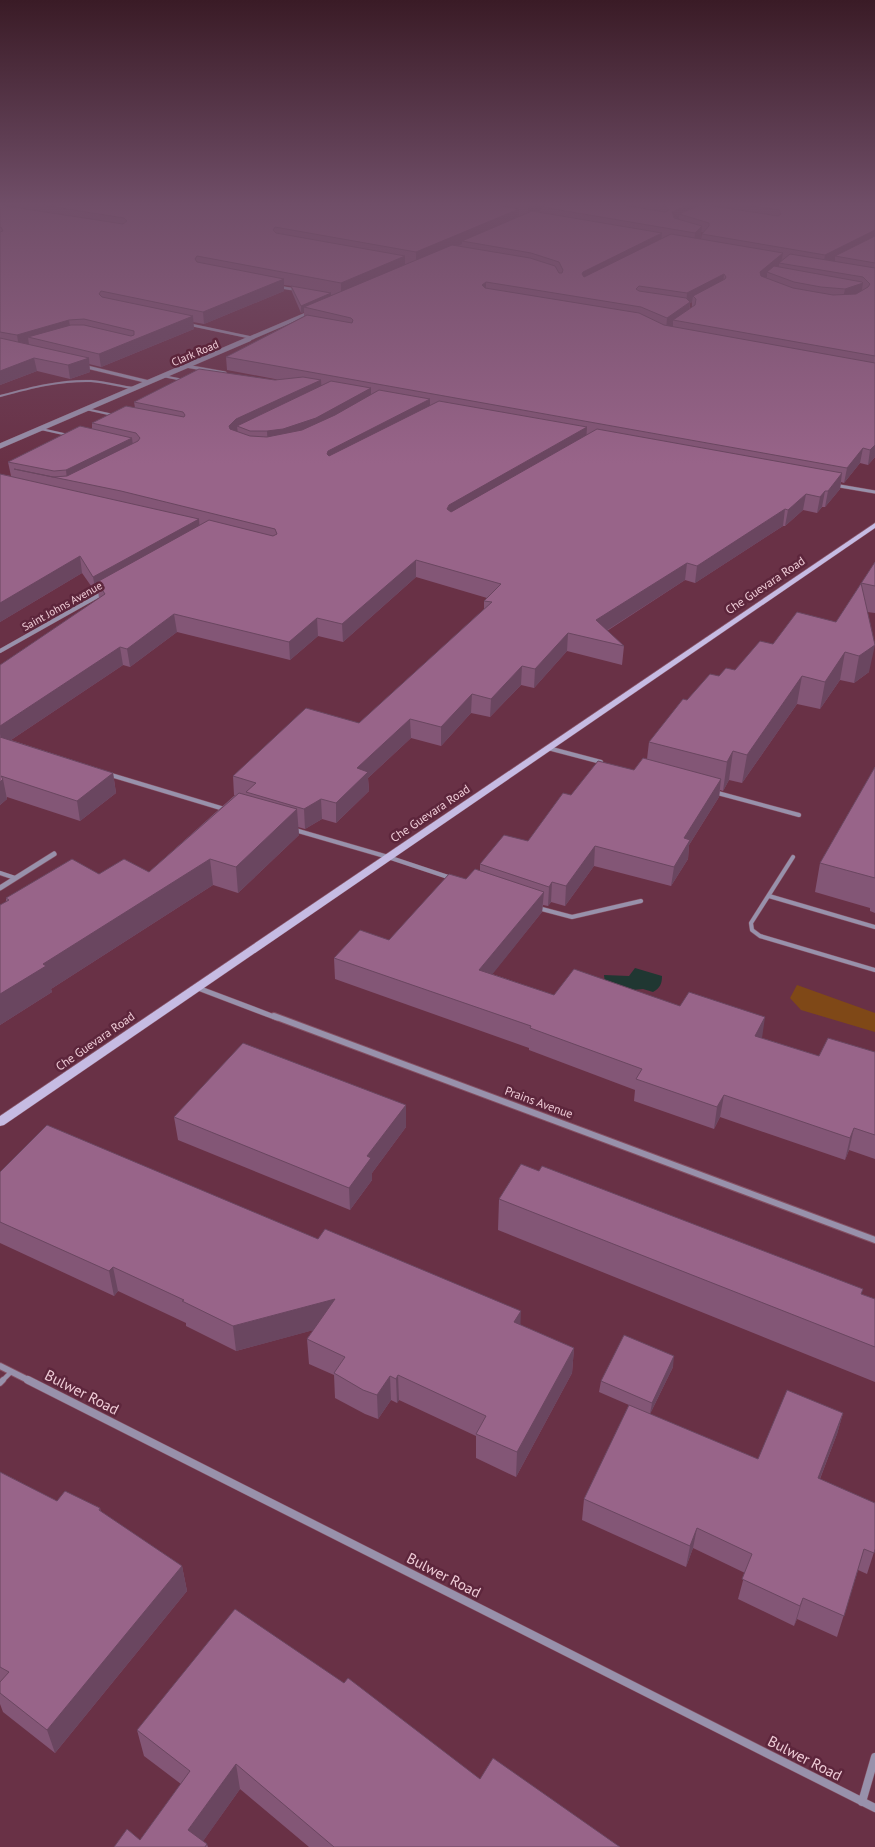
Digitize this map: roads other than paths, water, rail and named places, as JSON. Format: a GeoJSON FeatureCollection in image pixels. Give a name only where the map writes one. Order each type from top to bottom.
{"type":"FeatureCollection","features":[{"type":"Feature","properties":{"kind":"main road","name":"Che Guevara Road"},"geometry":{"type":"LineString","coordinates":[[0,1122],[195,987],[875,525]]}},
{"type":"Feature","properties":{"kind":"street","name":"Clark Road"},"geometry":{"type":"LineString","coordinates":[[0,446],[316,310]]}},
{"type":"Feature","properties":{"kind":"street"},"geometry":{"type":"LineString","coordinates":[[179,322],[253,338]]}},
{"type":"Feature","properties":{"kind":"street"},"geometry":{"type":"LineString","coordinates":[[74,364],[149,382]]}},
{"type":"Feature","properties":{"kind":"street"},"geometry":{"type":"LineString","coordinates":[[186,366],[225,374]]}},
{"type":"Feature","properties":{"kind":"street"},"geometry":{"type":"LineString","coordinates":[[826,484],[875,492]]}},
{"type":"Feature","properties":{"kind":"street","name":"Saint Johns Avenue"},"geometry":{"type":"LineString","coordinates":[[0,651],[106,592]]}},
{"type":"Feature","properties":{"kind":"street"},"geometry":{"type":"LineString","coordinates":[[0,888],[54,854]]}},
{"type":"Feature","properties":{"kind":"street","name":"Prains Avenue"},"geometry":{"type":"LineString","coordinates":[[195,987],[875,1240]]}},
{"type":"Feature","properties":{"kind":"street","name":"Bulwer Road"},"geometry":{"type":"LineString","coordinates":[[0,1366],[875,1808]]}},
{"type":"Feature","properties":{"kind":"street"},"geometry":{"type":"LineString","coordinates":[[862,1802],[875,1758]]}},
{"type":"Feature","properties":{"kind":"lane"},"geometry":{"type":"LineString","coordinates":[[290,321],[299,323]]}},
{"type":"Feature","properties":{"kind":"lane"},"geometry":{"type":"LineString","coordinates":[[163,376],[188,381]]}},
{"type":"Feature","properties":{"kind":"lane"},"geometry":{"type":"LineString","coordinates":[[0,396],[49,383],[78,381],[94,381],[133,388]]}},
{"type":"Feature","properties":{"kind":"lane"},"geometry":{"type":"LineString","coordinates":[[86,409],[121,417]]}},
{"type":"Feature","properties":{"kind":"lane"},"geometry":{"type":"LineString","coordinates":[[40,429],[70,435]]}},
{"type":"Feature","properties":{"kind":"lane"},"geometry":{"type":"LineString","coordinates":[[548,748],[604,763]]}},
{"type":"Feature","properties":{"kind":"lane"},"geometry":{"type":"LineString","coordinates":[[107,774],[229,810]]}},
{"type":"Feature","properties":{"kind":"lane"},"geometry":{"type":"LineString","coordinates":[[706,790],[799,815]]}},
{"type":"Feature","properties":{"kind":"lane"},"geometry":{"type":"LineString","coordinates":[[294,829],[388,857],[454,880]]}},
{"type":"Feature","properties":{"kind":"lane"},"geometry":{"type":"LineString","coordinates":[[793,857],[751,923],[752,930],[760,936],[875,970]]}},
{"type":"Feature","properties":{"kind":"lane"},"geometry":{"type":"LineString","coordinates":[[0,872],[15,878]]}},
{"type":"Feature","properties":{"kind":"lane"},"geometry":{"type":"LineString","coordinates":[[769,896],[875,927]]}},
{"type":"Feature","properties":{"kind":"lane"},"geometry":{"type":"LineString","coordinates":[[528,904],[568,917],[641,901]]}},
{"type":"Feature","properties":{"kind":"lane"},"geometry":{"type":"LineString","coordinates":[[0,1383],[11,1372]]}}]}
